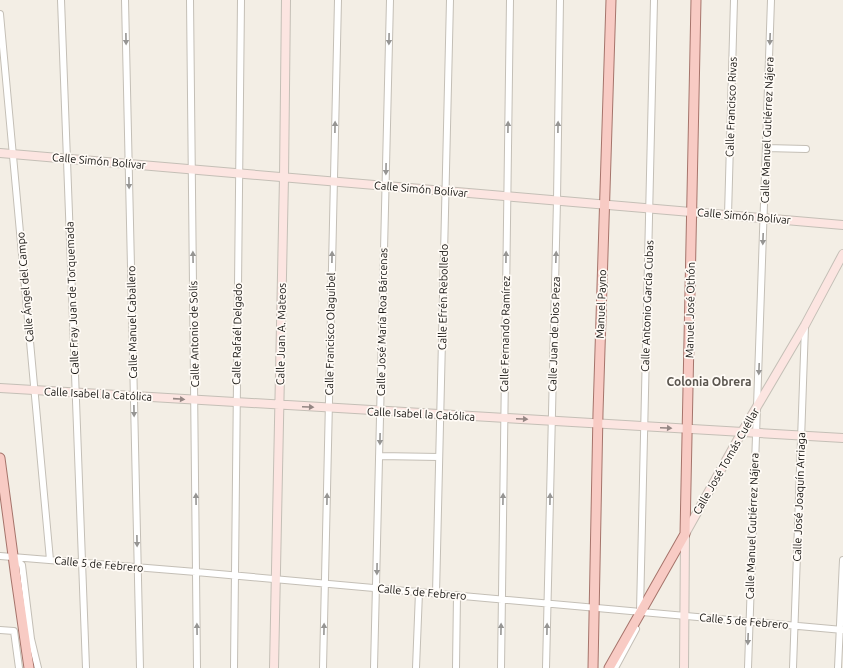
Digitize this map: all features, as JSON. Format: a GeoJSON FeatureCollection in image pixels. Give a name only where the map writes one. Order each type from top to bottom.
{"type":"FeatureCollection","features":[{"type":"Feature","properties":{"kind":"main road","name":"Manuel Payno"},"geometry":{"type":"LineString","coordinates":[[594,608],[604,204],[611,0]]}},
{"type":"Feature","properties":{"kind":"main road","name":"Manuel José Othón"},"geometry":{"type":"LineString","coordinates":[[685,534],[696,0]]}},
{"type":"Feature","properties":{"kind":"main road"},"geometry":{"type":"LineString","coordinates":[[0,458],[29,668]]}},
{"type":"Feature","properties":{"kind":"main road","name":"Calle José Tomás Cuéllar"},"geometry":{"type":"LineString","coordinates":[[609,668],[685,534]]}},
{"type":"Feature","properties":{"kind":"main road"},"geometry":{"type":"LineString","coordinates":[[593,668],[594,608]]}},
{"type":"Feature","properties":{"kind":"street","name":"Calle Fray Juan de Torquemada"},"geometry":{"type":"LineString","coordinates":[[61,0],[86,668]]}},
{"type":"Feature","properties":{"kind":"street","name":"Calle Manuel Caballero"},"geometry":{"type":"LineString","coordinates":[[125,0],[140,668]]}},
{"type":"Feature","properties":{"kind":"street","name":"Calle Antonio de Solís"},"geometry":{"type":"LineString","coordinates":[[190,0],[197,668]]}},
{"type":"Feature","properties":{"kind":"street","name":"Calle Rafaél Delgado"},"geometry":{"type":"LineString","coordinates":[[234,668],[241,0]]}},
{"type":"Feature","properties":{"kind":"street","name":"Calle Juan A. Mateos"},"geometry":{"type":"LineString","coordinates":[[274,668],[286,0]]}},
{"type":"Feature","properties":{"kind":"street","name":"Calle Francisco Olaguibel"},"geometry":{"type":"LineString","coordinates":[[323,668],[338,0]]}},
{"type":"Feature","properties":{"kind":"street","name":"Calle José María Roa Bárcenas"},"geometry":{"type":"LineString","coordinates":[[374,668],[390,0]]}},
{"type":"Feature","properties":{"kind":"street","name":"Calle Efrén Rebolledo"},"geometry":{"type":"LineString","coordinates":[[436,594],[450,0]]}},
{"type":"Feature","properties":{"kind":"street","name":"Calle Fernando Ramírez"},"geometry":{"type":"LineString","coordinates":[[501,668],[510,0]]}},
{"type":"Feature","properties":{"kind":"street","name":"Calle Juan de Dios Peza"},"geometry":{"type":"LineString","coordinates":[[546,668],[551,421],[558,200],[560,0]]}},
{"type":"Feature","properties":{"kind":"street","name":"Calle Antonio García Cubas"},"geometry":{"type":"LineString","coordinates":[[615,668],[641,620],[654,0]]}},
{"type":"Feature","properties":{"kind":"street","name":"Calle Francisco Rivas"},"geometry":{"type":"LineString","coordinates":[[728,215],[734,0]]}},
{"type":"Feature","properties":{"kind":"street","name":"Calle Manuel Gutiérrez Nájera"},"geometry":{"type":"LineString","coordinates":[[748,668],[771,0]]}},
{"type":"Feature","properties":{"kind":"street","name":"Calle Ángel del Campo"},"geometry":{"type":"LineString","coordinates":[[0,14],[50,560]]}},
{"type":"Feature","properties":{"kind":"street"},"geometry":{"type":"LineString","coordinates":[[766,148],[806,149]]}},
{"type":"Feature","properties":{"kind":"street","name":"Calle Simón Bolívar"},"geometry":{"type":"LineString","coordinates":[[0,152],[843,224]]}},
{"type":"Feature","properties":{"kind":"street","name":"Calle José Tomás Cuéllar"},"geometry":{"type":"LineString","coordinates":[[685,534],[742,432],[805,325],[843,254]]}},
{"type":"Feature","properties":{"kind":"street","name":"Calle José Joaquín Arriaga"},"geometry":{"type":"LineString","coordinates":[[793,668],[805,325]]}},
{"type":"Feature","properties":{"kind":"street","name":"Calle Isabel la Católica"},"geometry":{"type":"LineString","coordinates":[[0,388],[329,409],[843,438]]}},
{"type":"Feature","properties":{"kind":"street"},"geometry":{"type":"LineString","coordinates":[[379,456],[439,457]]}},
{"type":"Feature","properties":{"kind":"street","name":"Manuel José Othón"},"geometry":{"type":"LineString","coordinates":[[684,668],[685,534]]}},
{"type":"Feature","properties":{"kind":"street","name":"Calle 5 de Febrero"},"geometry":{"type":"LineString","coordinates":[[0,556],[276,579],[841,630]]}},
{"type":"Feature","properties":{"kind":"street"},"geometry":{"type":"LineString","coordinates":[[13,557],[22,565],[31,639],[38,668]]}},
{"type":"Feature","properties":{"kind":"street"},"geometry":{"type":"LineString","coordinates":[[838,668],[841,630],[843,560]]}},
{"type":"Feature","properties":{"kind":"street"},"geometry":{"type":"LineString","coordinates":[[416,668],[419,592]]}},
{"type":"Feature","properties":{"kind":"street"},"geometry":{"type":"LineString","coordinates":[[456,668],[457,596]]}},
{"type":"Feature","properties":{"kind":"street"},"geometry":{"type":"LineString","coordinates":[[0,630],[14,631],[19,668]]}},
{"type":"Feature","properties":{"kind":"street"},"geometry":{"type":"LineString","coordinates":[[589,668],[589,647],[593,633]]}},
{"type":"Feature","properties":{"kind":"district","name":"Colonia Obrera"},"geometry":{"type":"Point","coordinates":[709,382]}}]}
